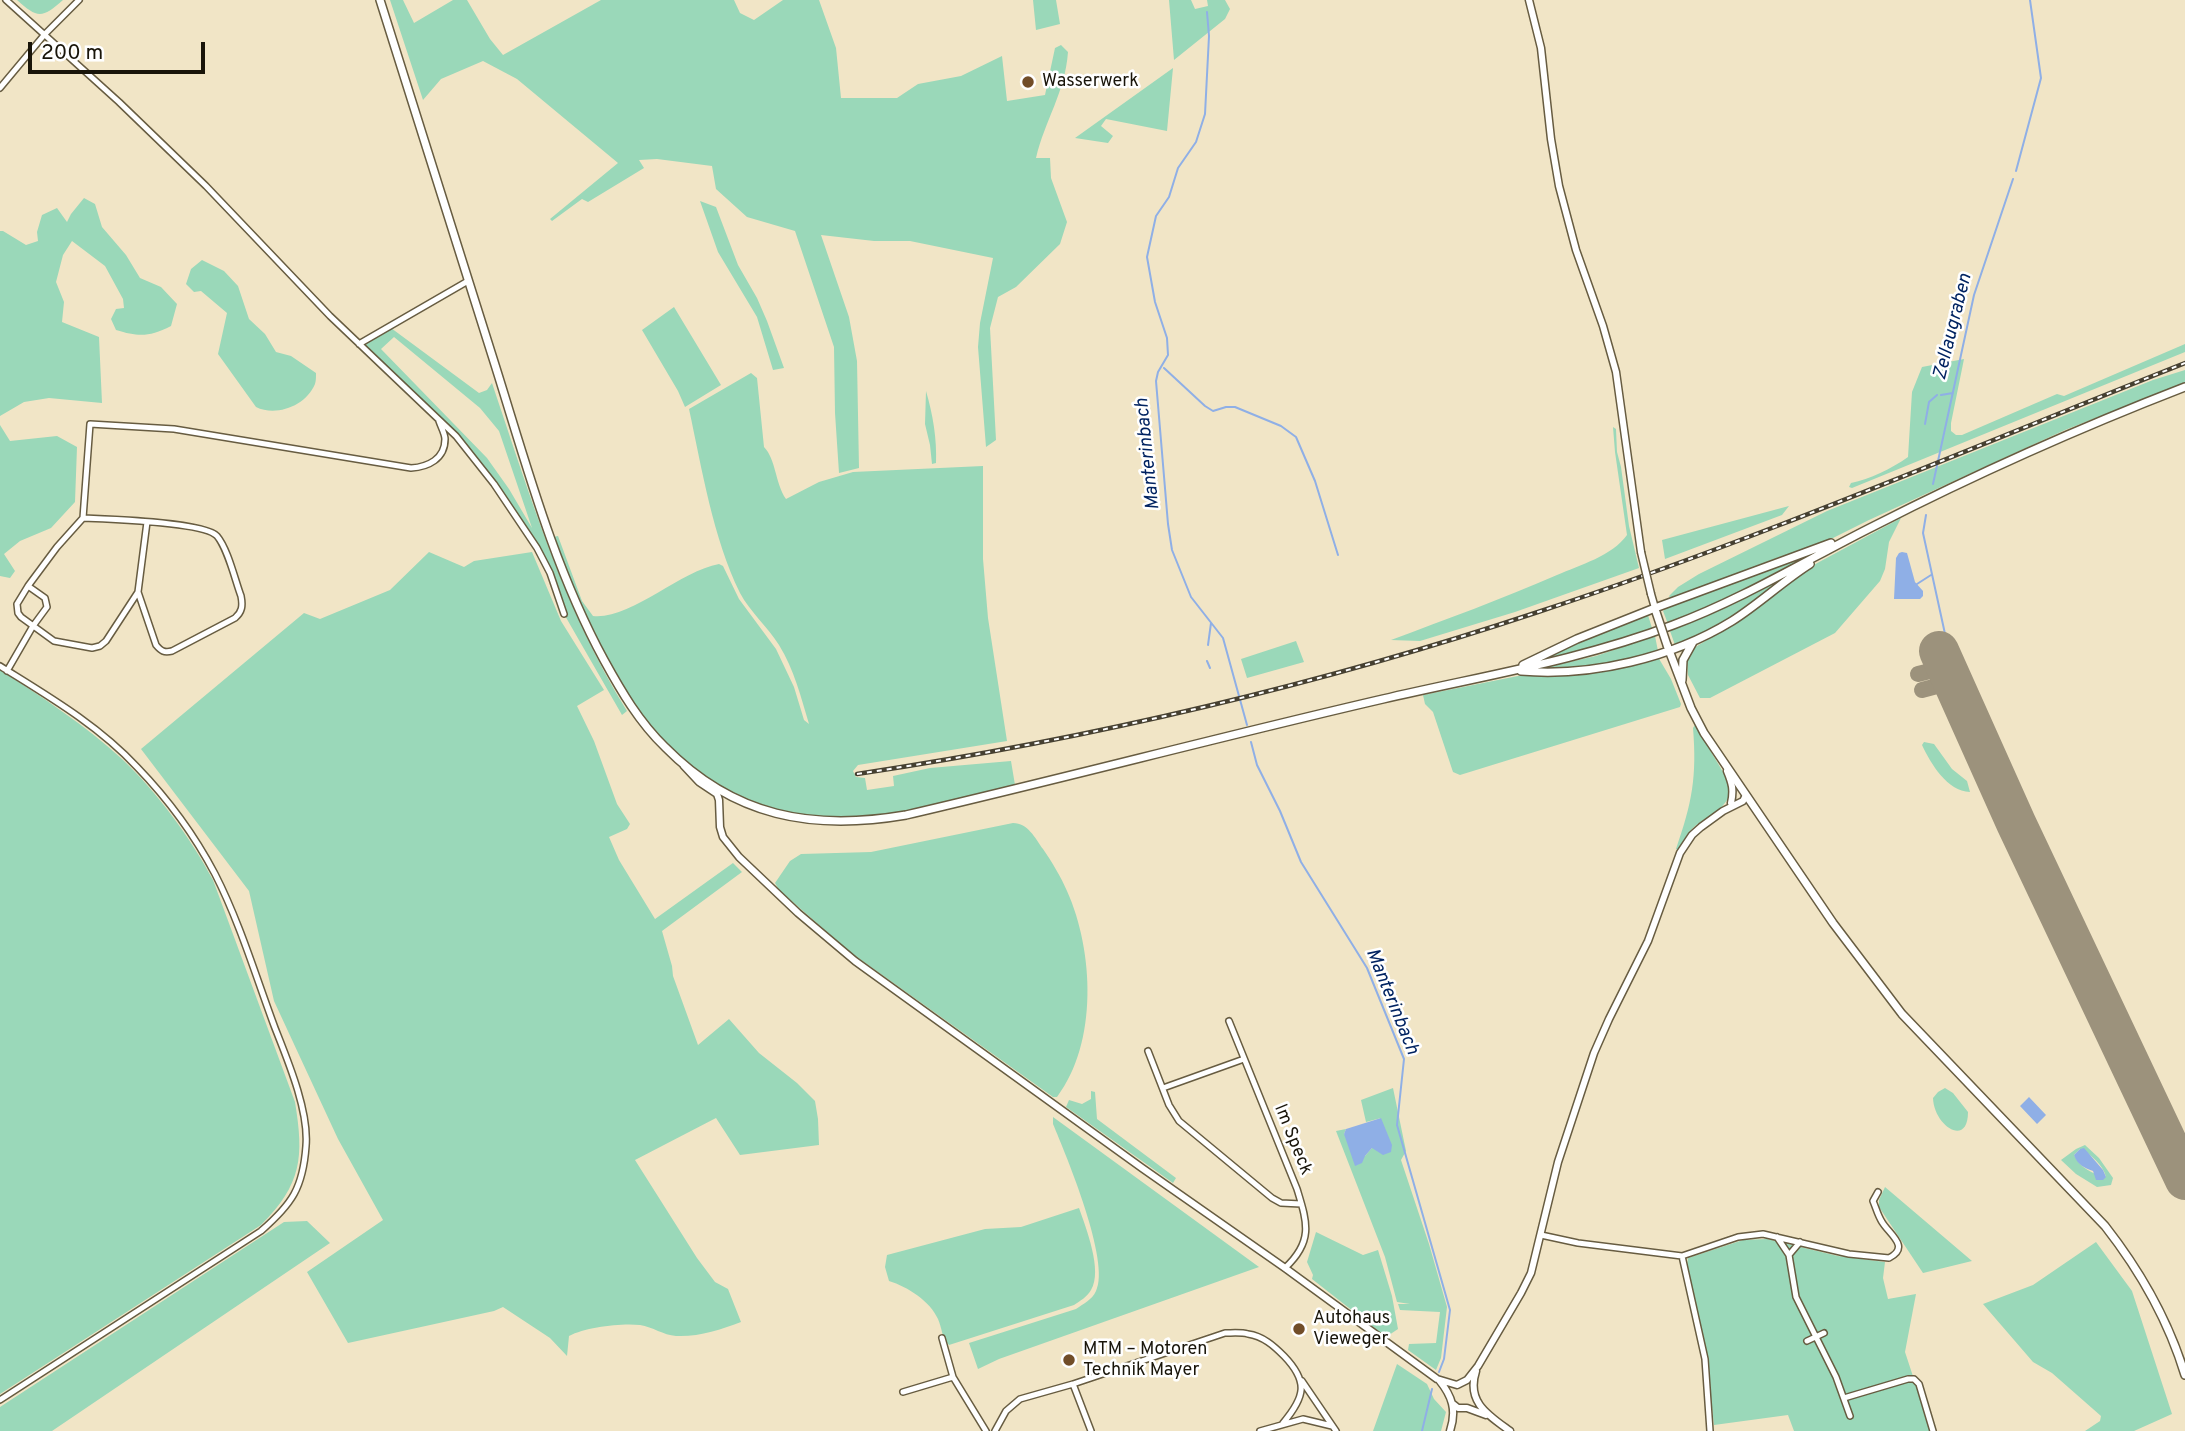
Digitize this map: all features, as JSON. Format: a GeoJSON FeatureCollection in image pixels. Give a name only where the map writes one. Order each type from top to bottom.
{"type":"FeatureCollection","features":[{"type":"Feature","properties":{"kind":"main road"},"geometry":{"type":"LineString","coordinates":[[380,0],[550,539],[594,642],[637,715],[680,762],[702,780],[723,792],[764,811],[791,818],[817,821],[876,820],[1595,652],[1675,624],[1732,599],[2017,456],[2185,387]]}},
{"type":"Feature","properties":{"kind":"main road"},"geometry":{"type":"LineString","coordinates":[[1503,673],[1577,639],[1873,526]]}},
{"type":"Feature","properties":{"kind":"main road"},"geometry":{"type":"LineString","coordinates":[[1513,671],[1538,673],[1603,667],[1693,641],[1733,620],[1798,571],[1844,541]]}},
{"type":"Feature","properties":{"kind":"main road"},"geometry":{"type":"LineString","coordinates":[[1655,610],[1698,722],[1833,923],[1902,1014],[2086,1206],[2124,1250],[2145,1281],[2162,1314],[2185,1375]]}},
{"type":"Feature","properties":{"kind":"main road"},"geometry":{"type":"LineString","coordinates":[[1683,687],[1683,660],[1693,641]]}},
{"type":"Feature","properties":{"kind":"street"},"geometry":{"type":"LineString","coordinates":[[6,0],[119,102],[206,186],[359,344],[466,447],[545,562],[564,614]]}},
{"type":"Feature","properties":{"kind":"street"},"geometry":{"type":"LineString","coordinates":[[0,88],[45,34],[79,0]]}},
{"type":"Feature","properties":{"kind":"street"},"geometry":{"type":"LineString","coordinates":[[1529,0],[1541,48],[1559,186],[1576,250],[1611,350],[1616,372],[1641,552],[1655,610]]}},
{"type":"Feature","properties":{"kind":"street"},"geometry":{"type":"LineString","coordinates":[[359,344],[468,281]]}},
{"type":"Feature","properties":{"kind":"street"},"geometry":{"type":"LineString","coordinates":[[138,592],[106,641],[96,648],[54,640],[21,617],[17,608],[18,601],[28,586],[83,518],[90,424],[186,431],[411,468],[434,462],[442,452],[445,439],[439,419]]}},
{"type":"Feature","properties":{"kind":"street"},"geometry":{"type":"LineString","coordinates":[[83,518],[146,522],[204,529],[214,533],[221,542],[243,604],[241,611],[234,618],[172,652],[160,650],[156,645],[138,592],[146,522]]}},
{"type":"Feature","properties":{"kind":"street"},"geometry":{"type":"LineString","coordinates":[[7,671],[47,603],[28,586]]}},
{"type":"Feature","properties":{"kind":"street"},"geometry":{"type":"LineString","coordinates":[[0,667],[58,702],[111,742],[138,768],[194,839],[215,873],[229,905],[280,1042],[305,1119],[306,1144],[300,1183],[293,1197],[282,1213],[261,1231],[0,1400]]}},
{"type":"Feature","properties":{"kind":"street"},"geometry":{"type":"LineString","coordinates":[[1722,760],[1732,782],[1735,803]]}},
{"type":"Feature","properties":{"kind":"street"},"geometry":{"type":"LineString","coordinates":[[680,762],[690,775],[717,794],[720,827],[730,845],[785,902],[855,961],[1437,1379],[1450,1395],[1453,1404],[1451,1428]]}},
{"type":"Feature","properties":{"kind":"street"},"geometry":{"type":"LineString","coordinates":[[1451,1428],[1473,1403],[1473,1380],[1478,1366],[1526,1284],[1558,1162],[1601,1035],[1648,941],[1685,844],[1701,827],[1746,795]]}},
{"type":"Feature","properties":{"kind":"street"},"geometry":{"type":"LineString","coordinates":[[1735,803],[1744,803],[1755,808]]}},
{"type":"Feature","properties":{"kind":"street","name":"Im Speck"},"geometry":{"type":"LineString","coordinates":[[1229,1021],[1301,1204],[1307,1226],[1296,1258],[1285,1268]]}},
{"type":"Feature","properties":{"kind":"street"},"geometry":{"type":"LineString","coordinates":[[1148,1051],[1174,1114],[1185,1126],[1272,1198],[1281,1203],[1301,1204]]}},
{"type":"Feature","properties":{"kind":"street"},"geometry":{"type":"LineString","coordinates":[[1163,1088],[1244,1059]]}},
{"type":"Feature","properties":{"kind":"street"},"geometry":{"type":"LineString","coordinates":[[1541,1235],[1578,1243],[1682,1256],[1738,1237],[1763,1234],[1849,1254],[1889,1258],[1897,1252],[1899,1245],[1882,1223],[1873,1200],[1878,1192]]}},
{"type":"Feature","properties":{"kind":"street"},"geometry":{"type":"LineString","coordinates":[[1777,1237],[1789,1255],[1796,1297],[1836,1377],[1850,1416]]}},
{"type":"Feature","properties":{"kind":"street"},"geometry":{"type":"LineString","coordinates":[[1789,1255],[1800,1242]]}},
{"type":"Feature","properties":{"kind":"street"},"geometry":{"type":"LineString","coordinates":[[1682,1256],[1705,1359],[1710,1431]]}},
{"type":"Feature","properties":{"kind":"street"},"geometry":{"type":"LineString","coordinates":[[995,1431],[1006,1411],[1020,1399],[1225,1333],[1248,1334],[1272,1343],[1297,1369],[1334,1429]]}},
{"type":"Feature","properties":{"kind":"street"},"geometry":{"type":"LineString","coordinates":[[1807,1340],[1824,1333]]}},
{"type":"Feature","properties":{"kind":"street"},"geometry":{"type":"LineString","coordinates":[[942,1338],[954,1377],[986,1431]]}},
{"type":"Feature","properties":{"kind":"street"},"geometry":{"type":"LineString","coordinates":[[1450,1395],[1453,1388],[1478,1366]]}},
{"type":"Feature","properties":{"kind":"street"},"geometry":{"type":"LineString","coordinates":[[903,1392],[954,1377]]}},
{"type":"Feature","properties":{"kind":"street"},"geometry":{"type":"LineString","coordinates":[[1828,1380],[1836,1377]]}},
{"type":"Feature","properties":{"kind":"street"},"geometry":{"type":"LineString","coordinates":[[1437,1379],[1468,1385],[1479,1406],[1510,1431]]}},
{"type":"Feature","properties":{"kind":"street"},"geometry":{"type":"LineString","coordinates":[[1844,1398],[1914,1379],[1919,1384],[1933,1431]]}},
{"type":"Feature","properties":{"kind":"street"},"geometry":{"type":"LineString","coordinates":[[1283,1423],[1295,1409],[1302,1381]]}},
{"type":"Feature","properties":{"kind":"street"},"geometry":{"type":"LineString","coordinates":[[1073,1384],[1091,1431]]}},
{"type":"Feature","properties":{"kind":"street"},"geometry":{"type":"LineString","coordinates":[[1453,1404],[1491,1418]]}},
{"type":"Feature","properties":{"kind":"street"},"geometry":{"type":"LineString","coordinates":[[1260,1431],[1303,1419],[1334,1429]]}},
{"type":"Feature","properties":{"kind":"green space"},"geometry":{"type":"Polygon","coordinates":[[[17,0],[63,0],[50,11],[40,14],[17,0]]]}},
{"type":"Feature","properties":{"kind":"green space"},"geometry":{"type":"Polygon","coordinates":[[[390,0],[403,0],[414,23],[453,0],[467,0],[490,39],[503,55],[601,0],[734,0],[740,13],[754,20],[783,0],[819,0],[836,48],[841,98],[897,98],[918,84],[961,76],[1002,56],[1007,101],[1045,95],[1055,48],[1061,45],[1068,52],[1063,81],[1036,158],[1050,158],[1051,178],[1067,222],[1060,244],[1016,287],[998,297],[990,328],[996,440],[986,447],[978,347],[993,258],[910,241],[874,241],[821,235],[849,317],[857,361],[859,468],[839,473],[834,347],[795,231],[747,217],[716,189],[712,166],[657,159],[639,160],[644,168],[588,202],[582,199],[552,221],[550,219],[618,163],[517,79],[483,61],[441,79],[423,100],[390,0]]]}},
{"type":"Feature","properties":{"kind":"green space"},"geometry":{"type":"Polygon","coordinates":[[[1033,0],[1056,0],[1060,24],[1036,30],[1033,0]]]}},
{"type":"Feature","properties":{"kind":"green space"},"geometry":{"type":"Polygon","coordinates":[[[1169,0],[1191,0],[1195,9],[1208,6],[1207,0],[1225,0],[1230,9],[1225,19],[1174,60],[1169,0]]]}},
{"type":"Feature","properties":{"kind":"green space"},"geometry":{"type":"Polygon","coordinates":[[[1173,68],[1167,131],[1106,119],[1101,126],[1113,136],[1108,143],[1075,138],[1173,68]]]}},
{"type":"Feature","properties":{"kind":"green space"},"geometry":{"type":"Polygon","coordinates":[[[84,198],[95,204],[102,227],[126,255],[140,278],[161,287],[177,304],[171,326],[144,335],[116,330],[111,319],[116,309],[124,308],[123,299],[105,266],[72,241],[63,255],[56,282],[64,302],[62,322],[99,337],[102,403],[49,398],[24,402],[0,416],[0,231],[26,245],[38,241],[37,232],[42,215],[57,208],[67,222],[84,198]]]}},
{"type":"Feature","properties":{"kind":"green space"},"geometry":{"type":"Polygon","coordinates":[[[700,201],[716,207],[738,265],[767,321],[784,368],[773,370],[757,317],[718,252],[700,201]]]}},
{"type":"Feature","properties":{"kind":"green space"},"geometry":{"type":"Polygon","coordinates":[[[202,260],[224,271],[238,286],[249,319],[265,334],[276,352],[291,356],[316,373],[311,392],[298,404],[272,411],[256,407],[218,354],[227,313],[201,291],[194,292],[186,284],[191,269],[202,260]]]}},
{"type":"Feature","properties":{"kind":"green space"},"geometry":{"type":"Polygon","coordinates":[[[674,307],[721,385],[685,407],[642,330],[674,307]]]}},
{"type":"Feature","properties":{"kind":"green space"},"geometry":{"type":"Polygon","coordinates":[[[391,328],[479,393],[487,390],[492,383],[550,551],[585,633],[627,711],[622,715],[564,614],[545,562],[466,447],[364,345],[391,328]],[[394,337],[381,349],[487,458],[532,528],[499,431],[480,408],[394,337]]]}},
{"type":"Feature","properties":{"kind":"green space"},"geometry":{"type":"Polygon","coordinates":[[[2185,344],[2185,352],[1849,487],[1851,483],[1880,473],[1908,457],[1912,392],[1922,367],[1964,359],[1951,423],[1951,431],[1962,435],[2057,394],[2064,396],[2185,344]]]}},
{"type":"Feature","properties":{"kind":"green space"},"geometry":{"type":"Polygon","coordinates":[[[2185,370],[2185,383],[2065,430],[1813,548],[1782,556],[1671,599],[1669,596],[1699,574],[1827,511],[2153,380],[2185,370]]]}},
{"type":"Feature","properties":{"kind":"green space"},"geometry":{"type":"Polygon","coordinates":[[[751,373],[757,378],[764,447],[771,458],[786,499],[819,482],[853,472],[983,466],[983,559],[988,618],[1007,741],[858,765],[853,771],[856,777],[865,778],[867,790],[894,786],[893,776],[930,768],[1011,761],[1015,785],[924,807],[855,818],[811,818],[790,814],[750,800],[711,780],[678,755],[649,725],[625,691],[585,616],[553,537],[558,536],[582,601],[593,616],[623,611],[704,568],[719,564],[723,566],[739,599],[776,649],[794,687],[804,720],[809,724],[789,664],[775,638],[744,600],[722,549],[689,409],[751,373]]]}},
{"type":"Feature","properties":{"kind":"green space"},"geometry":{"type":"Polygon","coordinates":[[[926,391],[935,436],[936,463],[932,464],[925,424],[926,391]]]}},
{"type":"Feature","properties":{"kind":"green space"},"geometry":{"type":"Polygon","coordinates":[[[0,425],[10,441],[57,436],[77,447],[75,502],[51,528],[20,541],[4,554],[15,571],[10,578],[0,576],[0,425]]]}},
{"type":"Feature","properties":{"kind":"green space"},"geometry":{"type":"Polygon","coordinates":[[[1613,427],[1616,429],[1629,526],[1639,568],[1515,612],[1420,641],[1391,640],[1495,601],[1585,563],[1621,542],[1627,535],[1613,427]]]}},
{"type":"Feature","properties":{"kind":"green space"},"geometry":{"type":"Polygon","coordinates":[[[1789,506],[1782,515],[1665,559],[1662,540],[1789,506]]]}},
{"type":"Feature","properties":{"kind":"green space"},"geometry":{"type":"Polygon","coordinates":[[[1901,518],[1889,542],[1885,569],[1880,581],[1835,633],[1710,698],[1700,698],[1688,675],[1687,661],[1692,649],[1732,625],[1808,568],[1901,518]]]}},
{"type":"Feature","properties":{"kind":"green space"},"geometry":{"type":"Polygon","coordinates":[[[429,552],[464,567],[474,561],[532,552],[561,621],[604,690],[577,706],[594,741],[617,804],[630,824],[627,829],[609,837],[619,860],[655,919],[733,863],[742,872],[662,931],[673,976],[698,1045],[729,1019],[759,1053],[815,1101],[819,1145],[740,1155],[716,1118],[635,1160],[697,1258],[715,1282],[728,1289],[741,1322],[685,1336],[671,1335],[640,1325],[594,1328],[569,1336],[567,1356],[550,1338],[503,1307],[348,1343],[307,1272],[383,1220],[338,1139],[274,1001],[249,891],[141,749],[304,613],[320,619],[390,590],[429,552]]]}},
{"type":"Feature","properties":{"kind":"green space"},"geometry":{"type":"Polygon","coordinates":[[[1810,555],[1668,624],[1663,611],[1668,607],[1810,555]]]}},
{"type":"Feature","properties":{"kind":"green space"},"geometry":{"type":"Polygon","coordinates":[[[1795,570],[1723,622],[1675,645],[1670,631],[1741,599],[1795,570]]]}},
{"type":"Feature","properties":{"kind":"green space"},"geometry":{"type":"Polygon","coordinates":[[[1648,615],[1652,628],[1621,640],[1536,663],[1579,642],[1648,615]]]}},
{"type":"Feature","properties":{"kind":"green space"},"geometry":{"type":"Polygon","coordinates":[[[1655,636],[1658,651],[1597,664],[1534,670],[1596,656],[1655,636]]]}},
{"type":"Feature","properties":{"kind":"green space"},"geometry":{"type":"Polygon","coordinates":[[[1296,641],[1304,662],[1247,678],[1241,659],[1296,641]]]}},
{"type":"Feature","properties":{"kind":"green space"},"geometry":{"type":"Polygon","coordinates":[[[1658,657],[1671,679],[1680,707],[1460,775],[1453,772],[1433,712],[1425,704],[1423,695],[1523,675],[1540,675],[1658,657]]]}},
{"type":"Feature","properties":{"kind":"green space"},"geometry":{"type":"Polygon","coordinates":[[[0,670],[78,723],[122,759],[161,801],[194,848],[213,880],[295,1102],[299,1154],[292,1183],[275,1210],[261,1225],[0,1394],[0,670]]]}},
{"type":"Feature","properties":{"kind":"green space"},"geometry":{"type":"Polygon","coordinates":[[[1695,725],[1729,782],[1730,790],[1720,809],[1692,829],[1678,850],[1676,849],[1692,790],[1695,725]]]}},
{"type":"Feature","properties":{"kind":"green space"},"geometry":{"type":"Polygon","coordinates":[[[1924,742],[1934,744],[1952,769],[1967,781],[1970,792],[1947,782],[1935,768],[1922,745],[1924,742]]]}},
{"type":"Feature","properties":{"kind":"green space"},"geometry":{"type":"Polygon","coordinates":[[[1013,823],[1031,832],[1056,870],[1067,891],[1083,941],[1087,968],[1085,1024],[1080,1050],[1057,1097],[1053,1097],[850,952],[779,890],[775,883],[790,861],[801,854],[871,852],[1013,823]]]}},
{"type":"Feature","properties":{"kind":"green space"},"geometry":{"type":"Polygon","coordinates":[[[1393,1088],[1406,1151],[1401,1160],[1447,1307],[1441,1358],[1436,1370],[1408,1350],[1409,1344],[1436,1343],[1440,1312],[1400,1310],[1398,1304],[1410,1304],[1397,1302],[1385,1257],[1336,1131],[1346,1129],[1344,1134],[1365,1156],[1372,1148],[1381,1118],[1366,1122],[1361,1100],[1393,1088]]]}},
{"type":"Feature","properties":{"kind":"green space"},"geometry":{"type":"Polygon","coordinates":[[[1945,1088],[1953,1093],[1968,1112],[1967,1123],[1963,1129],[1951,1129],[1939,1117],[1935,1108],[1933,1098],[1945,1088]]]}},
{"type":"Feature","properties":{"kind":"green space"},"geometry":{"type":"Polygon","coordinates":[[[1091,1091],[1095,1092],[1097,1119],[1176,1178],[1173,1183],[1066,1107],[1069,1100],[1082,1104],[1091,1099],[1091,1091]]]}},
{"type":"Feature","properties":{"kind":"green space"},"geometry":{"type":"Polygon","coordinates":[[[1053,1117],[1259,1267],[999,1359],[978,1369],[969,1343],[1076,1309],[1096,1291],[1099,1277],[1092,1234],[1053,1124],[1053,1117]]]}},
{"type":"Feature","properties":{"kind":"green space"},"geometry":{"type":"Polygon","coordinates":[[[2085,1145],[2099,1158],[2113,1178],[2111,1185],[2097,1187],[2076,1174],[2061,1160],[2085,1145]],[[2080,1149],[2074,1155],[2080,1164],[2106,1177],[2099,1164],[2080,1149]]]}},
{"type":"Feature","properties":{"kind":"green space"},"geometry":{"type":"Polygon","coordinates":[[[1885,1187],[1972,1261],[1923,1273],[1879,1207],[1885,1187]]]}},
{"type":"Feature","properties":{"kind":"green space"},"geometry":{"type":"Polygon","coordinates":[[[1079,1208],[1092,1249],[1095,1272],[1091,1290],[1074,1305],[949,1345],[930,1306],[911,1291],[889,1281],[885,1267],[887,1255],[985,1229],[1021,1227],[1079,1208]]]}},
{"type":"Feature","properties":{"kind":"green space"},"geometry":{"type":"Polygon","coordinates":[[[307,1221],[330,1243],[52,1431],[0,1431],[0,1407],[284,1222],[307,1221]]]}},
{"type":"Feature","properties":{"kind":"green space"},"geometry":{"type":"Polygon","coordinates":[[[1316,1232],[1363,1255],[1378,1250],[1392,1296],[1398,1329],[1386,1337],[1312,1279],[1307,1262],[1316,1232]]]}},
{"type":"Feature","properties":{"kind":"green space"},"geometry":{"type":"Polygon","coordinates":[[[1767,1239],[1838,1256],[1885,1262],[1883,1278],[1888,1299],[1916,1294],[1905,1352],[1931,1431],[1794,1431],[1788,1415],[1714,1425],[1707,1362],[1687,1265],[1688,1258],[1743,1240],[1767,1239]]]}},
{"type":"Feature","properties":{"kind":"green space"},"geometry":{"type":"Polygon","coordinates":[[[2096,1242],[2132,1291],[2172,1414],[2134,1431],[2085,1431],[2100,1421],[2101,1416],[2052,1373],[2033,1362],[1983,1304],[2033,1285],[2096,1242]]]}},
{"type":"Feature","properties":{"kind":"green space"},"geometry":{"type":"Polygon","coordinates":[[[1397,1364],[1427,1384],[1434,1399],[1446,1412],[1441,1431],[1373,1431],[1397,1364]]]}},
{"type":"Feature","properties":{"kind":"water"},"geometry":{"type":"Polygon","coordinates":[[[1902,552],[1907,553],[1915,582],[1923,591],[1920,599],[1894,599],[1896,558],[1902,552]]]}},
{"type":"Feature","properties":{"kind":"water"},"geometry":{"type":"Polygon","coordinates":[[[2029,1097],[2046,1115],[2037,1124],[2020,1106],[2029,1097]]]}},
{"type":"Feature","properties":{"kind":"water"},"geometry":{"type":"Polygon","coordinates":[[[1381,1118],[1392,1145],[1391,1152],[1383,1155],[1372,1148],[1362,1163],[1355,1166],[1344,1134],[1346,1129],[1381,1118]]]}},
{"type":"Feature","properties":{"kind":"water"},"geometry":{"type":"Polygon","coordinates":[[[2084,1148],[2103,1170],[2106,1177],[2103,1180],[2096,1180],[2093,1171],[2081,1165],[2075,1158],[2074,1155],[2084,1148]]]}},
{"type":"Feature","properties":{"kind":"waterway","name":"Zellaugraben"},"geometry":{"type":"LineString","coordinates":[[2016,171],[2041,78],[2030,0]]}},
{"type":"Feature","properties":{"kind":"waterway","name":"Manterinbach"},"geometry":{"type":"LineString","coordinates":[[1207,12],[1209,36],[1205,114],[1196,142],[1178,168],[1169,197],[1156,216],[1147,257],[1155,302],[1167,338],[1168,355],[1156,381],[1172,550],[1191,597],[1223,638],[1247,725]]}},
{"type":"Feature","properties":{"kind":"waterway","name":"Zellaugraben"},"geometry":{"type":"LineString","coordinates":[[1933,484],[1974,295],[2013,179]]}},
{"type":"Feature","properties":{"kind":"waterway"},"geometry":{"type":"LineString","coordinates":[[1164,368],[1213,411],[1235,407],[1281,426],[1296,437],[1315,481],[1338,555]]}},
{"type":"Feature","properties":{"kind":"waterway"},"geometry":{"type":"LineString","coordinates":[[1941,395],[1953,393]]}},
{"type":"Feature","properties":{"kind":"waterway"},"geometry":{"type":"LineString","coordinates":[[1925,424],[1929,402],[1937,395]]}},
{"type":"Feature","properties":{"kind":"waterway","name":"Zellaugraben"},"geometry":{"type":"LineString","coordinates":[[1926,515],[1923,533],[1947,643]]}},
{"type":"Feature","properties":{"kind":"waterway"},"geometry":{"type":"LineString","coordinates":[[1917,584],[1931,575]]}},
{"type":"Feature","properties":{"kind":"waterway"},"geometry":{"type":"LineString","coordinates":[[1208,645],[1211,623]]}},
{"type":"Feature","properties":{"kind":"waterway"},"geometry":{"type":"LineString","coordinates":[[1207,661],[1210,668]]}},
{"type":"Feature","properties":{"kind":"waterway","name":"Manterinbach"},"geometry":{"type":"LineString","coordinates":[[1251,742],[1257,765],[1301,862],[1367,968],[1404,1059],[1397,1125],[1450,1310],[1444,1359],[1439,1372]]}},
{"type":"Feature","properties":{"kind":"waterway","name":"Manterinbach"},"geometry":{"type":"LineString","coordinates":[[1422,1431],[1432,1389]]}},
{"type":"Feature","properties":{"kind":"taxiway"},"geometry":{"type":"LineString","coordinates":[[1918,674],[1946,667]]}},
{"type":"Feature","properties":{"kind":"taxiway"},"geometry":{"type":"LineString","coordinates":[[1922,690],[1952,682]]}},
{"type":"Feature","properties":{"kind":"runway"},"geometry":{"type":"LineString","coordinates":[[1939,651],[2016,823],[2185,1180]]}},
{"type":"Feature","properties":{"kind":"railway"},"geometry":{"type":"LineString","coordinates":[[857,774],[1030,744],[1201,708],[1371,664],[1455,639],[1701,555],[2185,363]]}},
{"type":"Feature","properties":{"kind":"place","name":"Wasserwerk"},"geometry":{"type":"Point","coordinates":[1028,82]}},
{"type":"Feature","properties":{"kind":"place","name":"Autohaus Vieweger"},"geometry":{"type":"Point","coordinates":[1299,1329]}},
{"type":"Feature","properties":{"kind":"place","name":"MTM – Motoren Technik Mayer"},"geometry":{"type":"Point","coordinates":[1069,1360]}}]}
